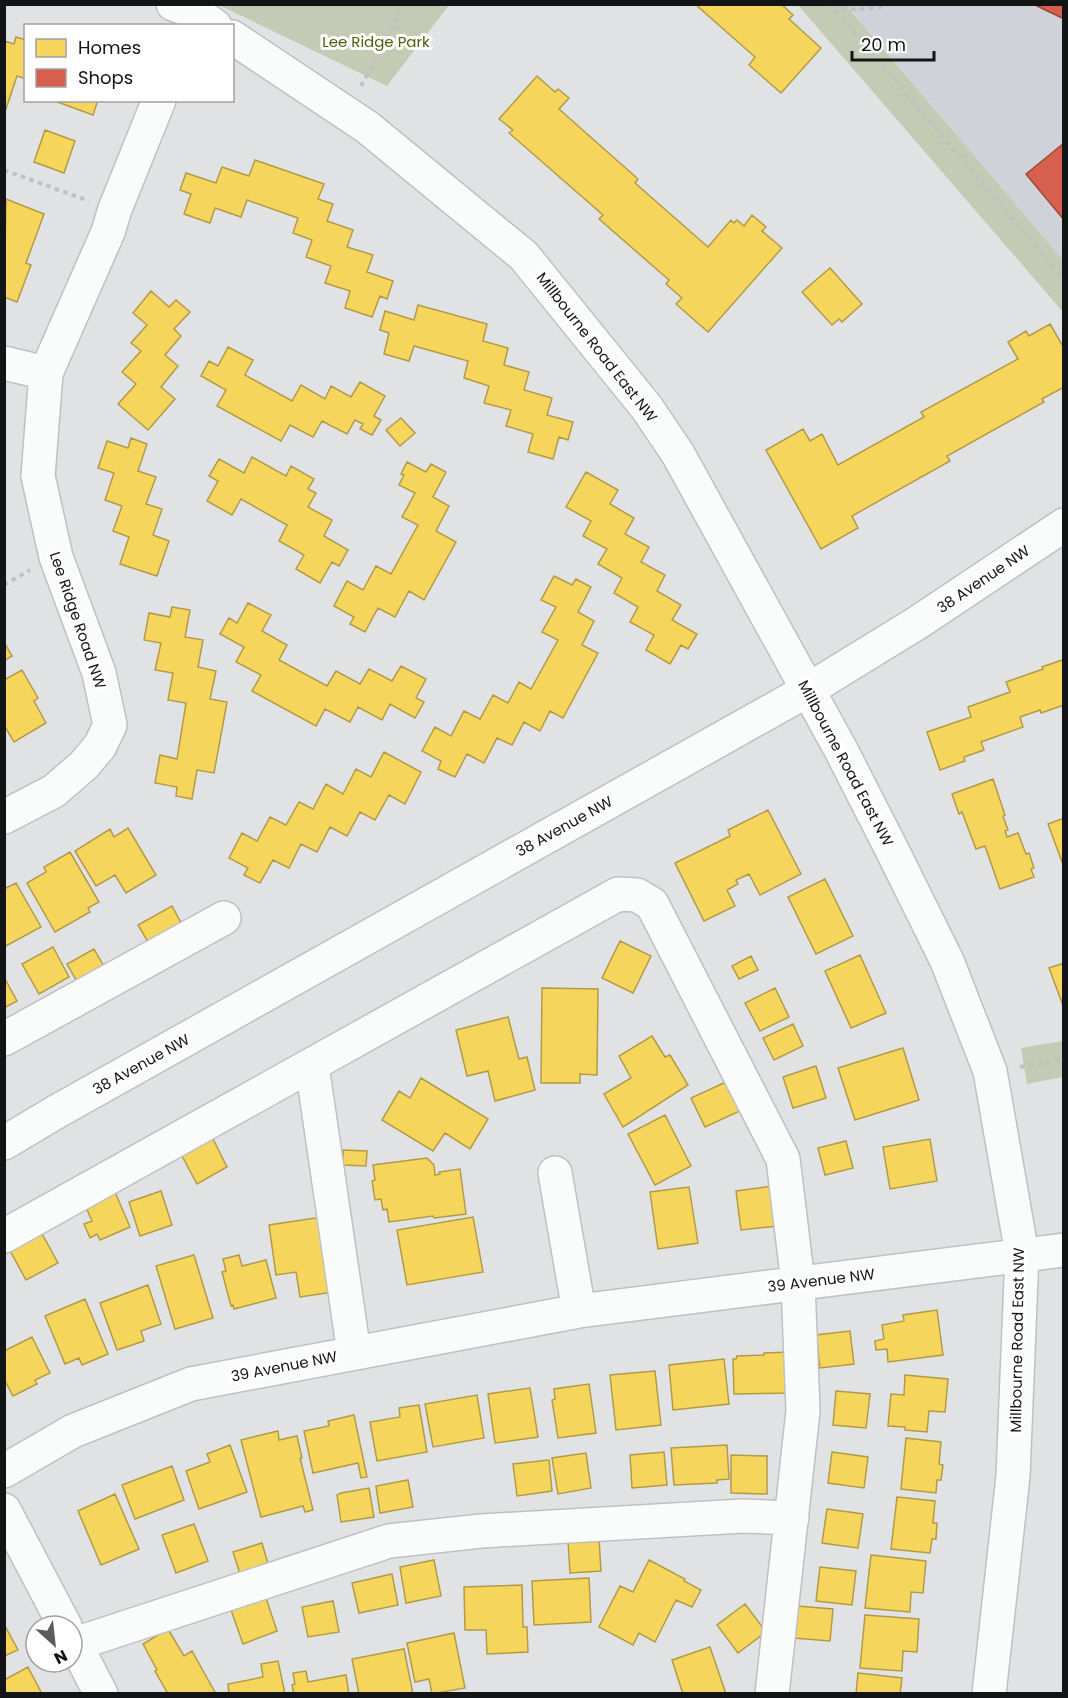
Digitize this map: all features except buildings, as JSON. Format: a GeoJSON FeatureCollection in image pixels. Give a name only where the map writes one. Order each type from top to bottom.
{"type":"FeatureCollection","features":[{"type":"Feature","properties":{"kind":"street","name":"Millbourne Road East NW"},"geometry":{"type":"LineString","coordinates":[[234,38],[367,127],[524,256],[647,408],[678,454],[841,750],[947,961],[990,1071],[1022,1254],[1013,1476],[989,1694]]}},
{"type":"Feature","properties":{"kind":"street","name":"Lee Ridge Road NW"},"geometry":{"type":"LineString","coordinates":[[4,817],[54,791],[84,765],[100,746],[110,725],[99,673],[56,557],[38,476],[46,373],[108,232],[158,102]]}},
{"type":"Feature","properties":{"kind":"street"},"geometry":{"type":"LineString","coordinates":[[4,363],[46,373]]}},
{"type":"Feature","properties":{"kind":"street","name":"38 Avenue NW"},"geometry":{"type":"LineString","coordinates":[[4,1143],[808,690],[917,623],[1064,525]]}},
{"type":"Feature","properties":{"kind":"street"},"geometry":{"type":"LineString","coordinates":[[4,1236],[618,894],[637,895],[652,904],[783,1159],[798,1283],[803,1411],[772,1694]]}},
{"type":"Feature","properties":{"kind":"street"},"geometry":{"type":"LineString","coordinates":[[4,1039],[224,918]]}},
{"type":"Feature","properties":{"kind":"street"},"geometry":{"type":"LineString","coordinates":[[312,1066],[354,1353]]}},
{"type":"Feature","properties":{"kind":"street","name":"38 Avenue NW"},"geometry":{"type":"LineString","coordinates":[[4,1137],[56,1112]]}},
{"type":"Feature","properties":{"kind":"street"},"geometry":{"type":"LineString","coordinates":[[555,1173],[579,1311]]}},
{"type":"Feature","properties":{"kind":"street","name":"39 Avenue NW"},"geometry":{"type":"LineString","coordinates":[[4,1471],[73,1431],[191,1384],[579,1311],[1064,1250]]}},
{"type":"Feature","properties":{"kind":"street"},"geometry":{"type":"LineString","coordinates":[[4,1509],[59,1614]]}},
{"type":"Feature","properties":{"kind":"street"},"geometry":{"type":"LineString","coordinates":[[84,1632],[389,1541],[481,1531],[731,1517],[792,1518]]}},
{"type":"Feature","properties":{"kind":"street"},"geometry":{"type":"LineString","coordinates":[[84,1661],[101,1694]]}},
{"type":"Feature","properties":{"kind":"path"},"geometry":{"type":"LineString","coordinates":[[361,86],[388,37],[401,4]]}},
{"type":"Feature","properties":{"kind":"path"},"geometry":{"type":"LineString","coordinates":[[831,6],[873,10],[891,4]]}},
{"type":"Feature","properties":{"kind":"path"},"geometry":{"type":"LineString","coordinates":[[831,6],[1064,279]]}},
{"type":"Feature","properties":{"kind":"path"},"geometry":{"type":"LineString","coordinates":[[4,171],[89,201]]}},
{"type":"Feature","properties":{"kind":"path"},"geometry":{"type":"LineString","coordinates":[[4,585],[36,567]]}},
{"type":"Feature","properties":{"kind":"path"},"geometry":{"type":"LineString","coordinates":[[1016,1068],[1064,1059]]}},
{"type":"Feature","properties":{"kind":"shaded area"},"geometry":{"type":"Polygon","coordinates":[[[846,5],[1063,5],[1063,260],[851,10],[846,5]]]}},
{"type":"Feature","properties":{"kind":"green space","name":"Lee Ridge Park"},"geometry":{"type":"Polygon","coordinates":[[[449,4],[387,86],[219,5],[449,4]]]}},
{"type":"Feature","properties":{"kind":"green space"},"geometry":{"type":"Polygon","coordinates":[[[798,5],[846,5],[1063,260],[1063,312],[798,5]]]}},
{"type":"Feature","properties":{"kind":"green space"},"geometry":{"type":"Polygon","coordinates":[[[1063,1041],[1063,1077],[1027,1084],[1021,1048],[1063,1041]]]}}]}
